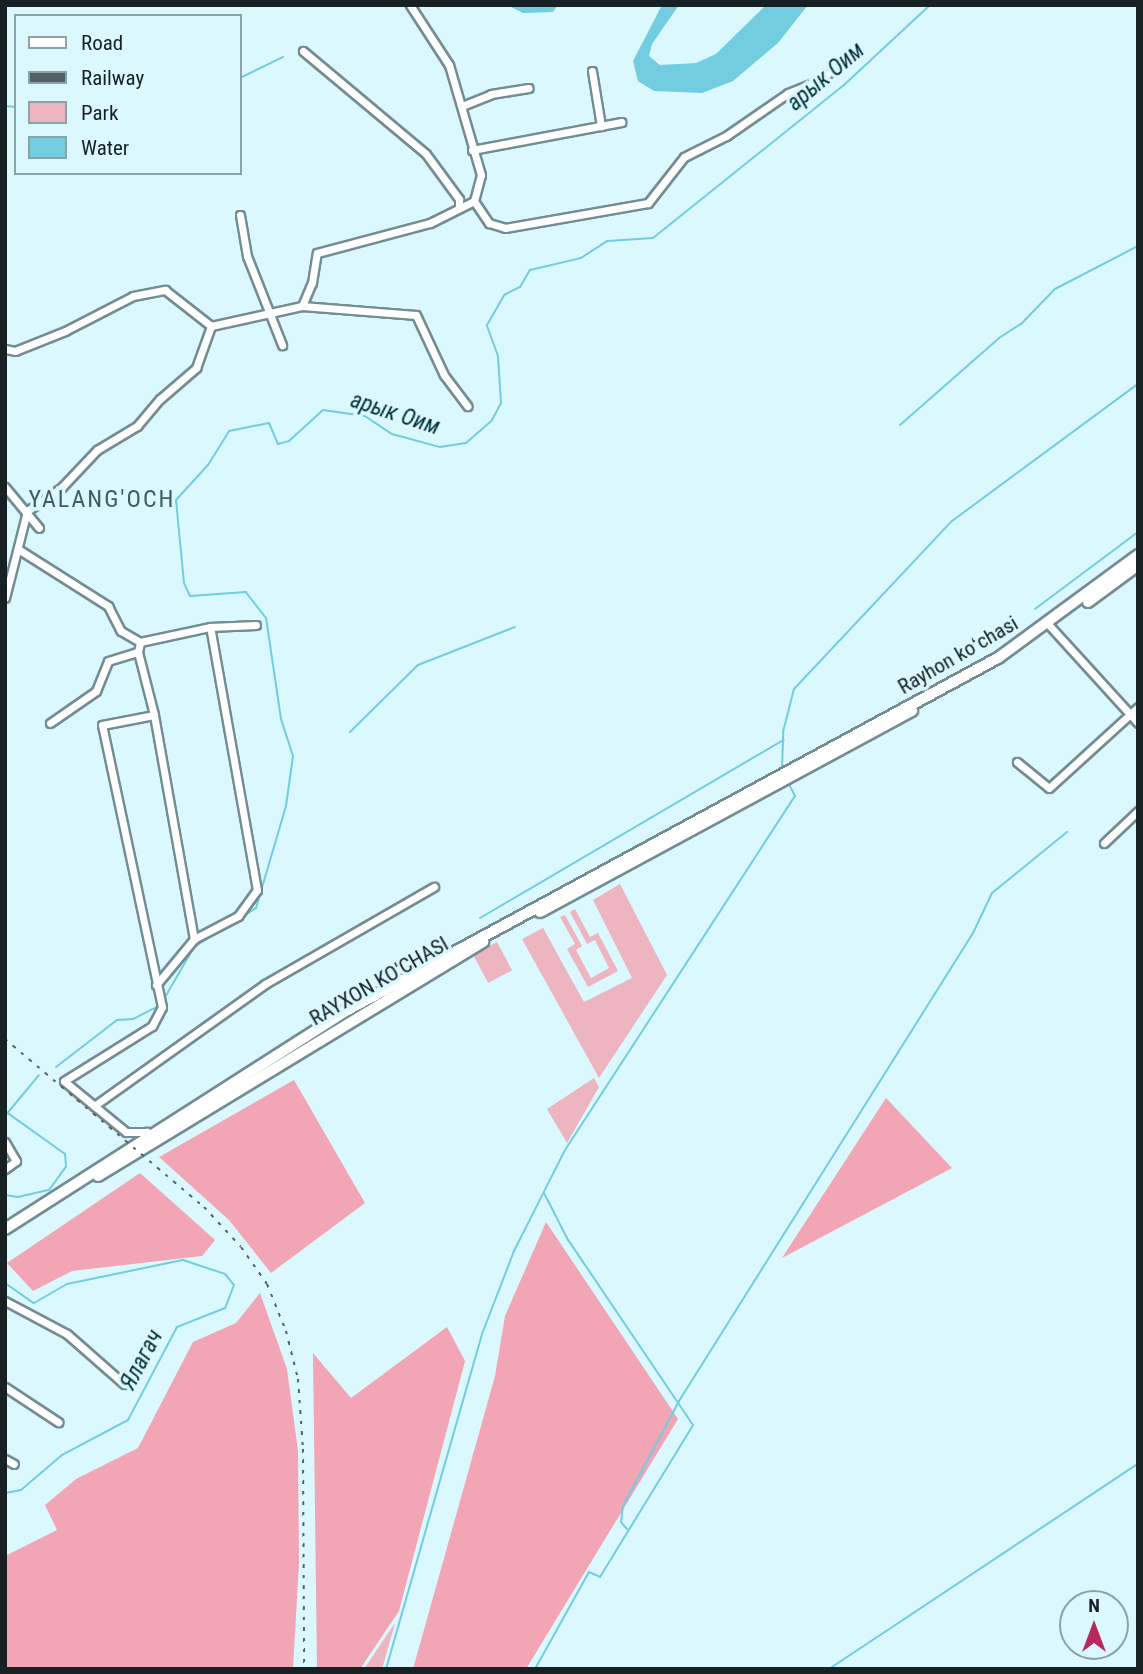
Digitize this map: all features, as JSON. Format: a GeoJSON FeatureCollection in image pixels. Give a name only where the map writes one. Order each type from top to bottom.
{"type":"FeatureCollection","features":[{"type":"Feature","properties":{"kind":"main road","name":"Rayhon koʻchasi"},"geometry":{"type":"LineString","coordinates":[[1050,626],[1138,555]]}},
{"type":"Feature","properties":{"kind":"main road","name":"Rayhon koʻchasi"},"geometry":{"type":"LineString","coordinates":[[786,776],[1003,661],[1138,565]]}},
{"type":"Feature","properties":{"kind":"main road","name":"RAYXON KO'CHASI"},"geometry":{"type":"LineString","coordinates":[[5,1229],[152,1138],[476,946],[786,776]]}},
{"type":"Feature","properties":{"kind":"main road","name":"RAYXON KO'CHASI"},"geometry":{"type":"LineString","coordinates":[[5,1236],[152,1138]]}},
{"type":"Feature","properties":{"kind":"street"},"geometry":{"type":"LineString","coordinates":[[410,5],[449,65],[481,175],[474,201],[489,223],[505,228],[648,204],[684,156],[726,136],[788,93],[822,79],[841,63]]}},
{"type":"Feature","properties":{"kind":"street"},"geometry":{"type":"LineString","coordinates":[[303,51],[426,154],[459,200],[459,208]]}},
{"type":"Feature","properties":{"kind":"street"},"geometry":{"type":"LineString","coordinates":[[592,71],[601,126]]}},
{"type":"Feature","properties":{"kind":"street"},"geometry":{"type":"LineString","coordinates":[[462,106],[491,94],[529,88]]}},
{"type":"Feature","properties":{"kind":"street"},"geometry":{"type":"LineString","coordinates":[[472,150],[621,122]]}},
{"type":"Feature","properties":{"kind":"street"},"geometry":{"type":"LineString","coordinates":[[302,306],[312,283],[317,253],[429,223],[474,201]]}},
{"type":"Feature","properties":{"kind":"street"},"geometry":{"type":"LineString","coordinates":[[240,215],[247,256],[282,345]]}},
{"type":"Feature","properties":{"kind":"street"},"geometry":{"type":"LineString","coordinates":[[5,349],[15,351],[65,331],[133,296],[165,290],[211,326]]}},
{"type":"Feature","properties":{"kind":"street"},"geometry":{"type":"LineString","coordinates":[[211,326],[302,306],[416,315],[444,374],[467,406]]}},
{"type":"Feature","properties":{"kind":"street"},"geometry":{"type":"LineString","coordinates":[[5,598],[27,511],[62,487],[97,450],[137,426],[160,398],[196,368],[211,326]]}},
{"type":"Feature","properties":{"kind":"street"},"geometry":{"type":"LineString","coordinates":[[5,487],[39,528]]}},
{"type":"Feature","properties":{"kind":"street"},"geometry":{"type":"LineString","coordinates":[[18,549],[108,606],[121,631],[140,642],[209,627],[256,625]]}},
{"type":"Feature","properties":{"kind":"street"},"geometry":{"type":"LineString","coordinates":[[1050,626],[1138,723]]}},
{"type":"Feature","properties":{"kind":"street"},"geometry":{"type":"LineString","coordinates":[[156,987],[194,939],[238,916],[257,890],[209,627]]}},
{"type":"Feature","properties":{"kind":"street"},"geometry":{"type":"LineString","coordinates":[[140,642],[138,652],[154,715],[194,939]]}},
{"type":"Feature","properties":{"kind":"street"},"geometry":{"type":"LineString","coordinates":[[50,723],[96,691],[108,662],[138,652]]}},
{"type":"Feature","properties":{"kind":"street"},"geometry":{"type":"LineString","coordinates":[[1017,762],[1049,788],[1138,706]]}},
{"type":"Feature","properties":{"kind":"street"},"geometry":{"type":"LineString","coordinates":[[152,1138],[126,1132],[64,1081],[152,1026],[162,1007],[102,725],[154,715]]}},
{"type":"Feature","properties":{"kind":"street"},"geometry":{"type":"LineString","coordinates":[[1104,843],[1138,811]]}},
{"type":"Feature","properties":{"kind":"street"},"geometry":{"type":"LineString","coordinates":[[94,1106],[265,984],[434,887]]}},
{"type":"Feature","properties":{"kind":"street"},"geometry":{"type":"LineString","coordinates":[[5,1142],[16,1161],[5,1169]]}},
{"type":"Feature","properties":{"kind":"street"},"geometry":{"type":"LineString","coordinates":[[5,1301],[67,1334],[124,1384]]}},
{"type":"Feature","properties":{"kind":"street"},"geometry":{"type":"LineString","coordinates":[[5,1387],[58,1422]]}},
{"type":"Feature","properties":{"kind":"street"},"geometry":{"type":"LineString","coordinates":[[5,1458],[14,1464]]}},
{"type":"Feature","properties":{"kind":"green space"},"geometry":{"type":"Polygon","coordinates":[[[620,884],[667,975],[599,1078],[522,939],[543,928],[584,1002],[632,978],[593,900],[620,884]]]}},
{"type":"Feature","properties":{"kind":"green space"},"geometry":{"type":"Polygon","coordinates":[[[575,909],[590,937],[598,933],[618,971],[588,987],[567,949],[575,944],[560,917],[565,915],[582,946],[576,950],[591,978],[609,968],[595,940],[587,944],[570,912],[575,909]]]}},
{"type":"Feature","properties":{"kind":"green space"},"geometry":{"type":"Polygon","coordinates":[[[497,942],[512,970],[488,983],[473,955],[497,942]]]}},
{"type":"Feature","properties":{"kind":"green space"},"geometry":{"type":"Polygon","coordinates":[[[594,1078],[599,1087],[567,1143],[547,1109],[594,1078]]]}},
{"type":"Feature","properties":{"kind":"green space"},"geometry":{"type":"Polygon","coordinates":[[[395,1623],[382,1669],[364,1669],[395,1623]]]}},
{"type":"Feature","properties":{"kind":"shaded area"},"geometry":{"type":"Polygon","coordinates":[[[294,1080],[365,1203],[271,1273],[229,1220],[159,1157],[294,1080]]]}},
{"type":"Feature","properties":{"kind":"shaded area"},"geometry":{"type":"Polygon","coordinates":[[[886,1098],[952,1168],[782,1258],[886,1098]]]}},
{"type":"Feature","properties":{"kind":"shaded area"},"geometry":{"type":"Polygon","coordinates":[[[140,1173],[215,1240],[202,1256],[72,1271],[33,1291],[7,1263],[140,1173]]]}},
{"type":"Feature","properties":{"kind":"shaded area"},"geometry":{"type":"Polygon","coordinates":[[[546,1222],[678,1419],[526,1669],[413,1669],[495,1376],[505,1316],[546,1222]]]}},
{"type":"Feature","properties":{"kind":"shaded area"},"geometry":{"type":"Polygon","coordinates":[[[260,1293],[287,1369],[298,1451],[299,1562],[293,1669],[5,1669],[5,1556],[57,1530],[45,1505],[76,1479],[138,1448],[193,1342],[236,1323],[260,1293]]]}},
{"type":"Feature","properties":{"kind":"shaded area"},"geometry":{"type":"Polygon","coordinates":[[[447,1327],[465,1361],[399,1611],[360,1669],[317,1669],[313,1353],[351,1398],[447,1327]]]}},
{"type":"Feature","properties":{"kind":"water"},"geometry":{"type":"Polygon","coordinates":[[[507,5],[558,5],[553,12],[523,13],[507,5]]]}},
{"type":"Feature","properties":{"kind":"water"},"geometry":{"type":"Polygon","coordinates":[[[662,5],[679,5],[652,44],[649,56],[660,65],[696,63],[716,54],[766,5],[808,5],[778,43],[733,81],[702,93],[654,91],[638,81],[633,61],[662,5]]]}},
{"type":"Feature","properties":{"kind":"waterway","name":"арык Оим"},"geometry":{"type":"LineString","coordinates":[[164,999],[194,947],[256,908],[286,806],[293,756],[281,719],[266,618],[246,592],[190,596],[184,583],[176,500],[208,465],[229,431],[269,423],[278,444],[289,441],[323,410],[365,416],[392,434],[440,447],[466,443],[492,420],[501,403],[498,356],[487,325],[504,295],[520,287],[530,270],[581,258],[607,241],[653,238],[844,85],[930,5]]}},
{"type":"Feature","properties":{"kind":"waterway"},"geometry":{"type":"LineString","coordinates":[[242,77],[283,57]]}},
{"type":"Feature","properties":{"kind":"waterway"},"geometry":{"type":"LineString","coordinates":[[5,106],[14,107]]}},
{"type":"Feature","properties":{"kind":"waterway"},"geometry":{"type":"LineString","coordinates":[[900,425],[999,338],[1022,323],[1055,289],[1138,246]]}},
{"type":"Feature","properties":{"kind":"waterway"},"geometry":{"type":"LineString","coordinates":[[782,769],[783,732],[794,689],[952,521],[1138,384]]}},
{"type":"Feature","properties":{"kind":"waterway"},"geometry":{"type":"LineString","coordinates":[[1035,609],[1138,532]]}},
{"type":"Feature","properties":{"kind":"waterway"},"geometry":{"type":"LineString","coordinates":[[350,732],[418,665],[515,627]]}},
{"type":"Feature","properties":{"kind":"waterway"},"geometry":{"type":"LineString","coordinates":[[480,918],[784,740]]}},
{"type":"Feature","properties":{"kind":"waterway"},"geometry":{"type":"LineString","coordinates":[[386,1669],[482,1334],[514,1251],[565,1150],[795,796],[789,784]]}},
{"type":"Feature","properties":{"kind":"waterway"},"geometry":{"type":"LineString","coordinates":[[627,1529],[621,1522],[623,1506],[679,1401],[973,933],[992,893],[1067,832]]}},
{"type":"Feature","properties":{"kind":"waterway","name":"арык Оим"},"geometry":{"type":"LineString","coordinates":[[56,1067],[117,1020],[133,1019],[158,1006]]}},
{"type":"Feature","properties":{"kind":"waterway","name":"арык Оим"},"geometry":{"type":"LineString","coordinates":[[5,1116],[39,1075]]}},
{"type":"Feature","properties":{"kind":"waterway","name":"Ялагач"},"geometry":{"type":"LineString","coordinates":[[5,1195],[18,1197],[49,1190],[66,1167],[65,1154],[9,1114]]}},
{"type":"Feature","properties":{"kind":"waterway"},"geometry":{"type":"LineString","coordinates":[[535,1669],[589,1572],[600,1577],[693,1425],[568,1240],[544,1193]]}},
{"type":"Feature","properties":{"kind":"waterway","name":"Ялагач"},"geometry":{"type":"LineString","coordinates":[[5,1283],[34,1303],[67,1284],[183,1260],[225,1274],[234,1285],[225,1308],[177,1327],[128,1420],[62,1455],[21,1490],[5,1493]]}},
{"type":"Feature","properties":{"kind":"waterway"},"geometry":{"type":"LineString","coordinates":[[829,1669],[1138,1464]]}},
{"type":"Feature","properties":{"kind":"railway"},"geometry":{"type":"LineString","coordinates":[[5,1039],[204,1207],[241,1247],[267,1284],[286,1331],[298,1379],[303,1449],[304,1669]]}},
{"type":"Feature","properties":{"kind":"district","name":"YALANG'OCH"},"geometry":{"type":"Point","coordinates":[102,500]}}]}
